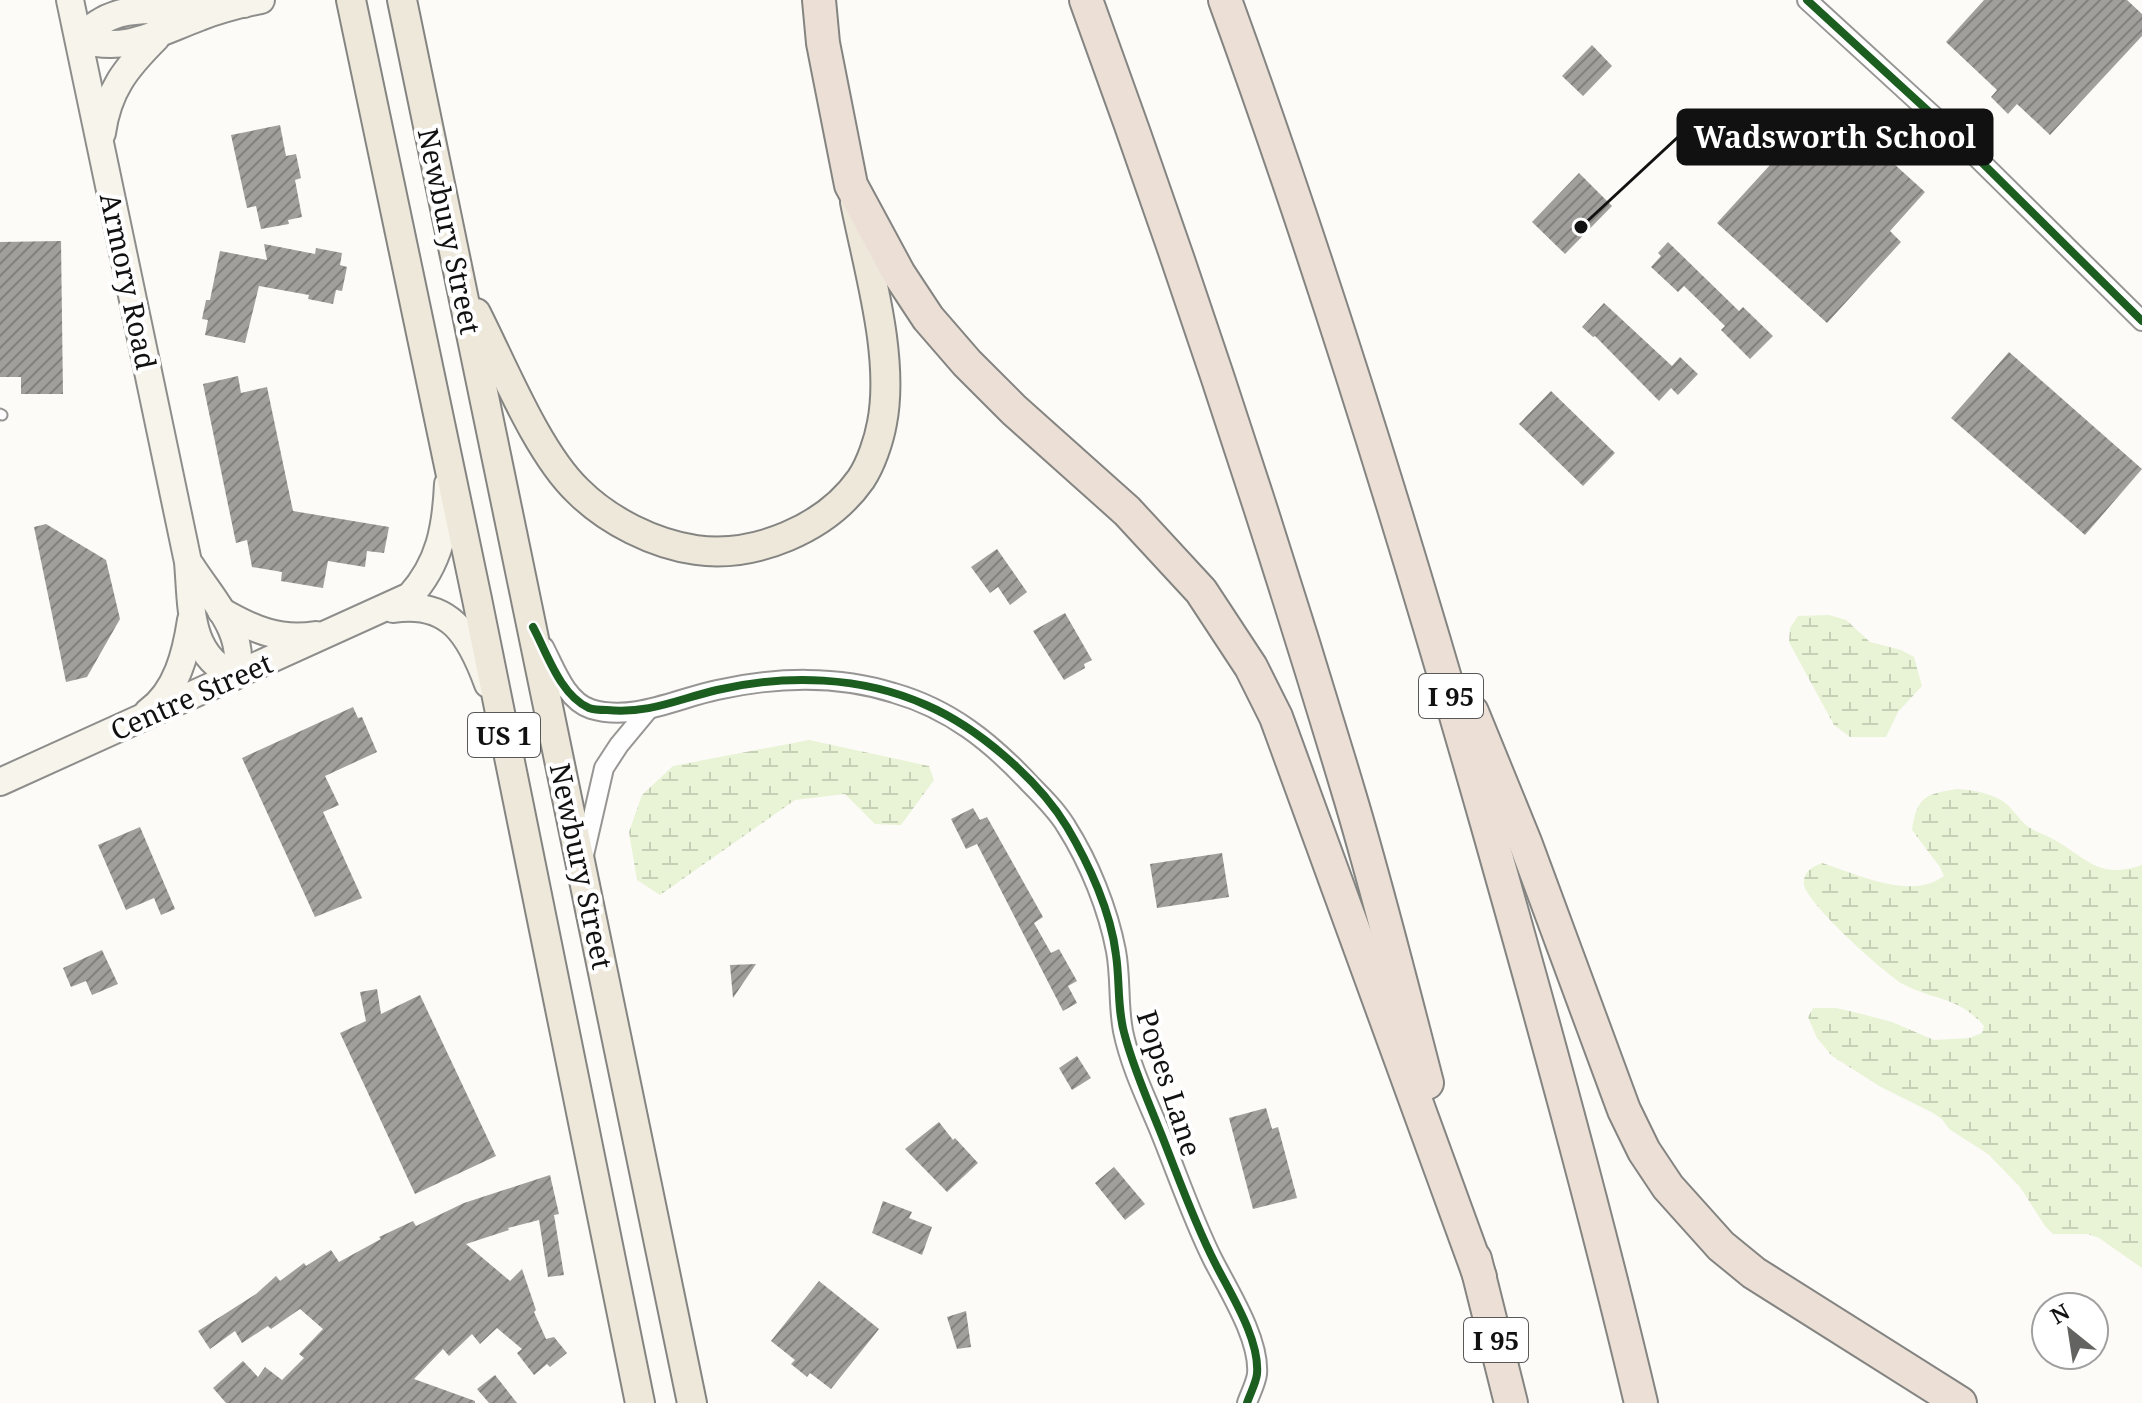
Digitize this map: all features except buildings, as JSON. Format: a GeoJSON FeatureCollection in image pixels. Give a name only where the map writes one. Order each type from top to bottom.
{"type":"FeatureCollection","features":[{"type":"Feature","properties":{"kind":"highway"},"geometry":{"type":"LineString","coordinates":[[800,0],[823,43]]}},
{"type":"Feature","properties":{"kind":"highway"},"geometry":{"type":"LineString","coordinates":[[819,0],[823,43],[851,185],[899,274],[928,318],[967,363],[1165,549],[1201,591],[1251,667],[1276,717],[1480,1277]]}},
{"type":"Feature","properties":{"kind":"highway","name":"I 95"},"geometry":{"type":"LineString","coordinates":[[1086,0],[1147,165],[1234,427],[1351,799],[1511,1403]]}},
{"type":"Feature","properties":{"kind":"highway","name":"I 95"},"geometry":{"type":"LineString","coordinates":[[1225,0],[1349,357],[1424,604],[1574,1130],[1641,1403]]}},
{"type":"Feature","properties":{"kind":"highway"},"geometry":{"type":"LineString","coordinates":[[1424,604],[1488,747],[1624,1110],[1644,1151],[1668,1187],[1721,1246],[1754,1273],[1960,1403]]}},
{"type":"Feature","properties":{"kind":"main road","name":"Armory Road"},"geometry":{"type":"LineString","coordinates":[[70,0],[188,562],[191,620],[200,642],[221,670],[235,676],[240,663],[233,631],[188,562]]}},
{"type":"Feature","properties":{"kind":"main road","name":"Newbury Street"},"geometry":{"type":"LineString","coordinates":[[351,0],[640,1403]]}},
{"type":"Feature","properties":{"kind":"main road","name":"Newbury Street"},"geometry":{"type":"LineString","coordinates":[[402,0],[692,1403]]}},
{"type":"Feature","properties":{"kind":"main road"},"geometry":{"type":"LineString","coordinates":[[79,39],[101,20],[135,4],[177,9],[253,2]]}},
{"type":"Feature","properties":{"kind":"main road"},"geometry":{"type":"LineString","coordinates":[[79,39],[106,46],[158,36],[204,15],[253,2]]}},
{"type":"Feature","properties":{"kind":"main road"},"geometry":{"type":"LineString","coordinates":[[100,144],[105,112],[114,88],[132,62],[158,36]]}},
{"type":"Feature","properties":{"kind":"main road"},"geometry":{"type":"LineString","coordinates":[[460,280],[526,413],[552,459],[577,491],[605,514],[632,530],[668,543],[695,550],[746,548],[793,533],[840,502],[861,478],[882,425],[886,393],[884,355],[851,185]]}},
{"type":"Feature","properties":{"kind":"main road","name":"Centre Street"},"geometry":{"type":"LineString","coordinates":[[0,782],[410,596],[433,565],[441,545],[447,513],[448,469]]}},
{"type":"Feature","properties":{"kind":"main road","name":"Centre Street"},"geometry":{"type":"LineString","coordinates":[[381,610],[413,605],[427,607],[454,622],[481,664],[500,714]]}},
{"type":"Feature","properties":{"kind":"main road"},"geometry":{"type":"LineString","coordinates":[[221,611],[264,633],[289,638],[338,629]]}},
{"type":"Feature","properties":{"kind":"main road"},"geometry":{"type":"LineString","coordinates":[[137,720],[158,705],[170,688],[187,645],[191,620]]}},
{"type":"Feature","properties":{"kind":"street"},"geometry":{"type":"LineString","coordinates":[[1807,0],[1950,131],[2142,321]]}},
{"type":"Feature","properties":{"kind":"street","name":"Popes Lane"},"geometry":{"type":"LineString","coordinates":[[533,627],[559,677],[574,697],[590,709],[648,710],[716,690],[755,683],[828,680],[861,685],[904,696],[962,722],[999,750],[1042,796],[1065,824],[1083,857],[1105,912],[1116,952],[1124,1033],[1140,1083],[1202,1237],[1253,1344],[1257,1375],[1247,1403]]}},
{"type":"Feature","properties":{"kind":"street"},"geometry":{"type":"LineString","coordinates":[[582,866],[604,768],[648,710]]}},
{"type":"Feature","properties":{"kind":"green space"},"geometry":{"type":"Polygon","coordinates":[[[1829,615],[1846,620],[1870,642],[1901,650],[1914,657],[1922,686],[1898,712],[1886,737],[1850,737],[1834,725],[1789,642],[1790,628],[1798,616],[1829,615]]]}},
{"type":"Feature","properties":{"kind":"green space"},"geometry":{"type":"Polygon","coordinates":[[[809,740],[929,766],[934,780],[901,825],[875,824],[845,794],[795,800],[660,895],[637,880],[629,832],[642,795],[673,766],[809,740]]]}},
{"type":"Feature","properties":{"kind":"green space"},"geometry":{"type":"Polygon","coordinates":[[[1957,789],[1999,799],[2035,831],[2094,865],[2114,870],[2142,865],[2142,1268],[2099,1238],[2088,1234],[2053,1234],[2020,1187],[1988,1154],[1949,1129],[1933,1113],[1881,1087],[1832,1056],[1817,1038],[1808,1017],[1813,1008],[1836,1008],[1892,1022],[1934,1040],[1969,1038],[1982,1033],[1984,1026],[1965,1009],[1903,984],[1880,967],[1817,906],[1804,884],[1807,873],[1822,863],[1867,879],[1900,886],[1931,883],[1944,876],[1912,830],[1920,803],[1930,795],[1957,789]]]}},
{"type":"Feature","properties":{"kind":"cycle path"},"geometry":{"type":"LineString","coordinates":[[1807,0],[1950,131],[2142,321]]}},
{"type":"Feature","properties":{"kind":"cycle path"},"geometry":{"type":"LineString","coordinates":[[533,627],[562,684],[579,702],[591,709],[637,710],[717,690],[770,682],[850,683],[901,695],[946,715],[1005,756],[1040,791],[1067,827],[1098,889],[1113,939],[1121,1016],[1133,1061],[1200,1232],[1249,1331],[1257,1360],[1257,1374],[1247,1403]]}},
{"type":"Feature","properties":{"kind":"place","name":"Wadsworth School"},"geometry":{"type":"Point","coordinates":[1581,227]}}]}
